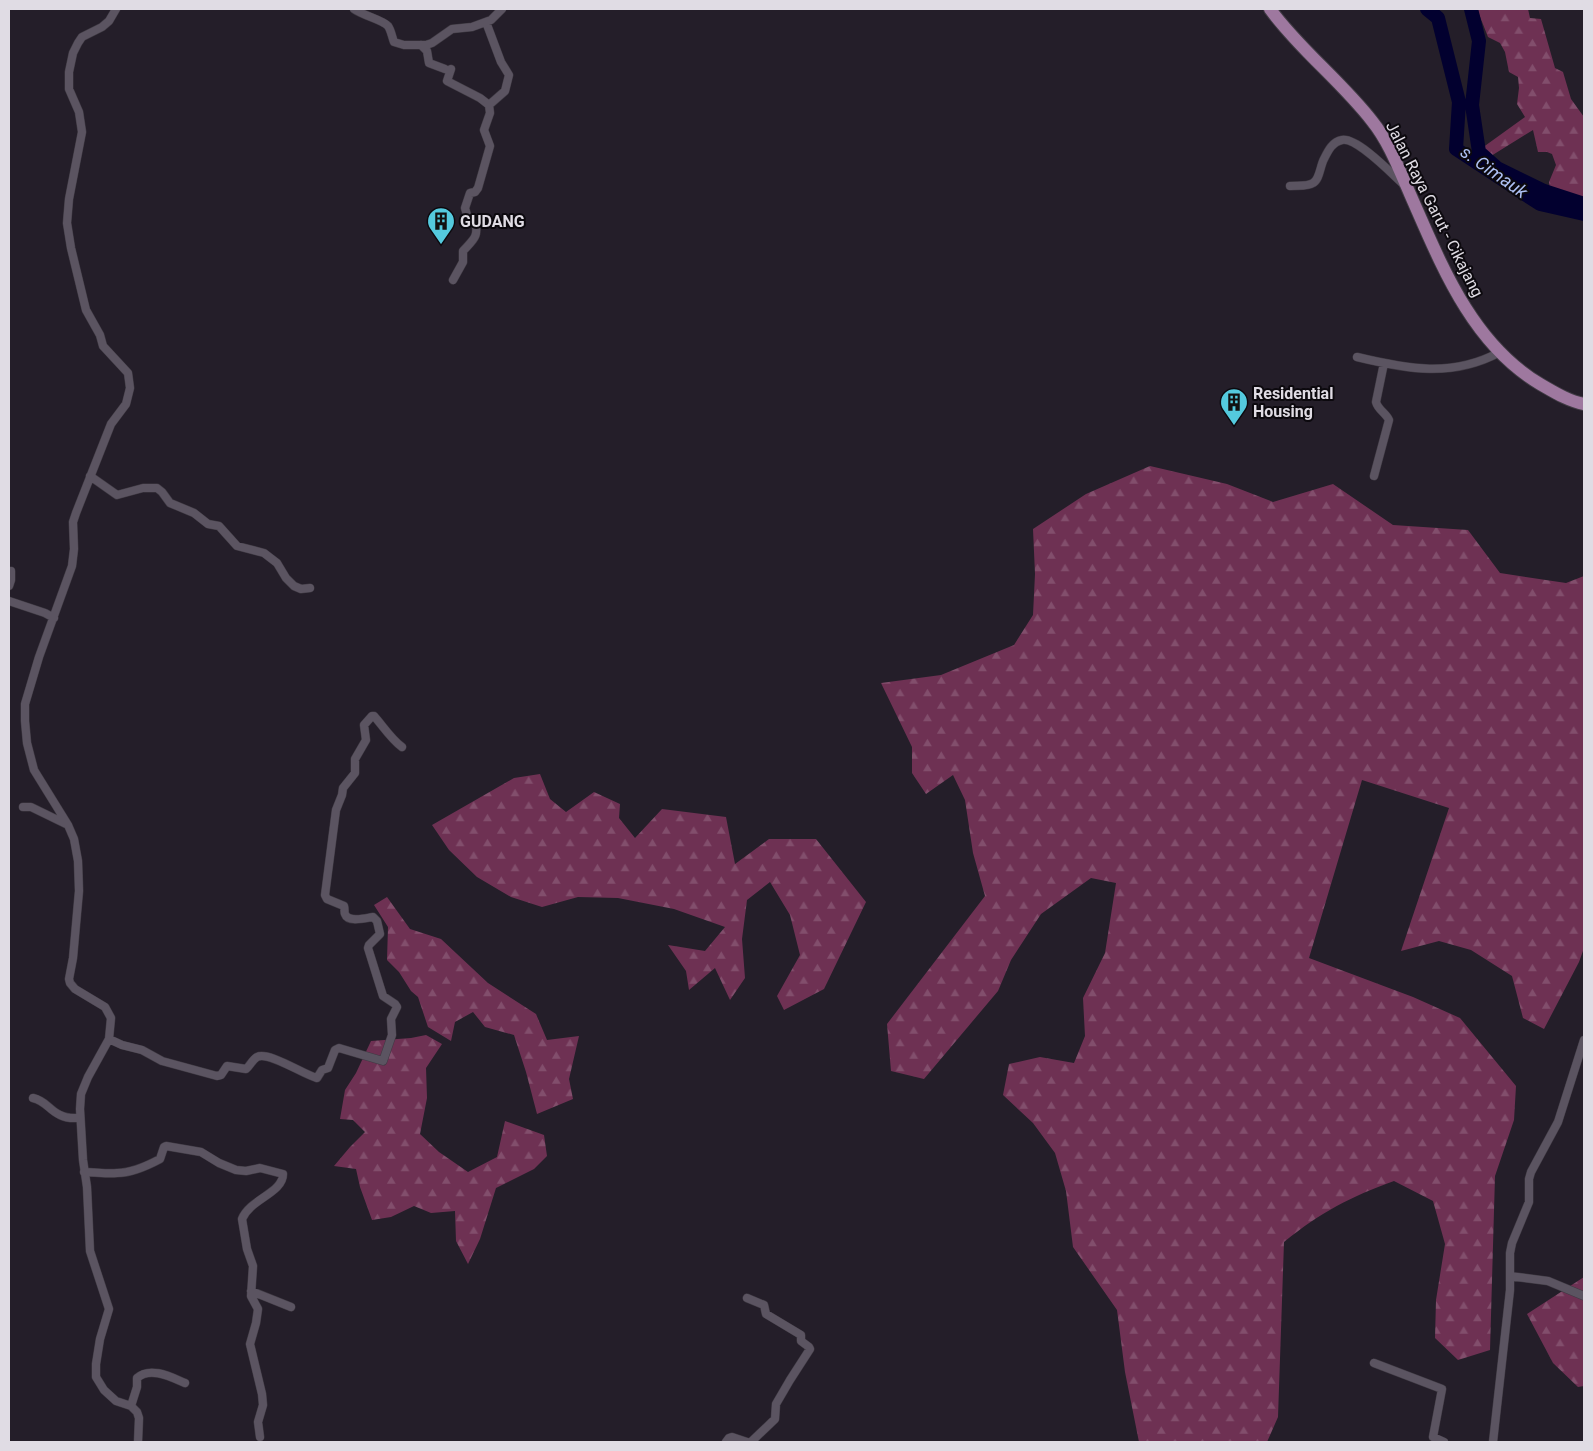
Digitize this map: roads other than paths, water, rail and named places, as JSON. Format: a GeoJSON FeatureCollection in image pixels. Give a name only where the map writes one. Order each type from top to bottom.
{"type":"FeatureCollection","features":[{"type":"Feature","properties":{"kind":"main road","name":"Jalan Raya Garut - Cikajang"},"geometry":{"type":"LineString","coordinates":[[1270,9],[1372,121],[1390,150],[1446,274],[1474,323],[1500,352],[1524,374],[1565,398],[1584,404]]}},
{"type":"Feature","properties":{"kind":"street"},"geometry":{"type":"LineString","coordinates":[[116,9],[109,21],[102,27],[82,37],[73,53],[68,78],[69,89],[79,112],[82,132],[69,200],[67,223],[83,303],[108,353],[128,373],[130,388],[126,404],[111,424],[73,522],[74,549],[72,566],[39,658],[25,704],[24,721],[34,770],[68,825],[74,840],[78,860],[79,891],[70,983],[75,989],[105,1007],[111,1018],[109,1039],[81,1094],[80,1118],[87,1187],[90,1251],[109,1309],[100,1339],[96,1377],[104,1390],[116,1401],[131,1406],[136,1412],[139,1418],[138,1442]]}},
{"type":"Feature","properties":{"kind":"street"},"geometry":{"type":"LineString","coordinates":[[354,9],[388,26],[394,42],[404,45],[432,43],[452,30],[472,27],[486,22],[496,16],[502,9]]}},
{"type":"Feature","properties":{"kind":"street"},"geometry":{"type":"LineString","coordinates":[[486,22],[501,62],[509,75],[505,91],[489,105]]}},
{"type":"Feature","properties":{"kind":"street"},"geometry":{"type":"LineString","coordinates":[[421,45],[427,51],[429,64],[448,69],[447,81],[480,98],[489,105],[490,113],[484,130],[490,146],[478,188],[475,192],[470,193],[465,209],[467,215],[475,220],[477,231],[474,240],[463,251],[463,262],[453,280]]}},
{"type":"Feature","properties":{"kind":"street"},"geometry":{"type":"LineString","coordinates":[[1290,186],[1314,183],[1328,150],[1335,143],[1345,140],[1356,144],[1367,152],[1408,189]]}},
{"type":"Feature","properties":{"kind":"street"},"geometry":{"type":"LineString","coordinates":[[1357,357],[1428,369],[1456,368],[1484,361],[1500,352]]}},
{"type":"Feature","properties":{"kind":"street"},"geometry":{"type":"LineString","coordinates":[[1374,476],[1389,420],[1377,407],[1376,402],[1384,363]]}},
{"type":"Feature","properties":{"kind":"street"},"geometry":{"type":"LineString","coordinates":[[90,476],[117,495],[143,488],[157,488],[170,503],[194,512],[208,524],[219,526],[237,546],[264,553],[277,563],[286,578],[294,586],[301,589],[310,588]]}},
{"type":"Feature","properties":{"kind":"street"},"geometry":{"type":"LineString","coordinates":[[9,586],[11,571]]}},
{"type":"Feature","properties":{"kind":"street"},"geometry":{"type":"LineString","coordinates":[[9,601],[54,618]]}},
{"type":"Feature","properties":{"kind":"street"},"geometry":{"type":"LineString","coordinates":[[109,1039],[122,1045],[142,1050],[162,1061],[217,1076],[227,1066],[246,1068],[256,1058],[265,1056],[317,1078],[322,1070],[328,1068],[335,1050],[339,1048],[383,1061],[392,1035],[392,1020],[397,1007],[383,996],[368,948],[368,945],[380,934],[377,921],[373,918],[353,920],[348,918],[345,915],[344,906],[327,898],[325,895],[335,812],[342,795],[342,788],[355,772],[355,759],[366,740],[364,725],[374,716],[388,731],[394,741],[402,747]]}},
{"type":"Feature","properties":{"kind":"street"},"geometry":{"type":"LineString","coordinates":[[23,807],[31,807],[68,825]]}},
{"type":"Feature","properties":{"kind":"street"},"geometry":{"type":"LineString","coordinates":[[1492,1442],[1510,1290],[1510,1253],[1512,1243],[1529,1202],[1529,1178],[1531,1172],[1558,1122],[1584,1040]]}},
{"type":"Feature","properties":{"kind":"street"},"geometry":{"type":"LineString","coordinates":[[33,1098],[42,1100],[61,1116],[80,1118]]}},
{"type":"Feature","properties":{"kind":"street"},"geometry":{"type":"LineString","coordinates":[[84,1172],[99,1171],[115,1174],[130,1172],[160,1159],[166,1146],[201,1152],[219,1163],[236,1170],[246,1171],[260,1168],[283,1174],[276,1188],[253,1205],[242,1219],[247,1249],[253,1266],[251,1296],[258,1309],[250,1344],[262,1394],[263,1405],[258,1422],[260,1437]]}},
{"type":"Feature","properties":{"kind":"street"},"geometry":{"type":"LineString","coordinates":[[1510,1276],[1548,1281],[1584,1296]]}},
{"type":"Feature","properties":{"kind":"street"},"geometry":{"type":"LineString","coordinates":[[251,1291],[291,1307]]}},
{"type":"Feature","properties":{"kind":"street"},"geometry":{"type":"LineString","coordinates":[[747,1298],[764,1305],[766,1314],[801,1335],[801,1341],[810,1349],[776,1404],[775,1419],[751,1442]]}},
{"type":"Feature","properties":{"kind":"street"},"geometry":{"type":"LineString","coordinates":[[1374,1363],[1442,1388],[1433,1437],[1444,1442]]}},
{"type":"Feature","properties":{"kind":"street"},"geometry":{"type":"LineString","coordinates":[[131,1406],[137,1387],[137,1378],[141,1375],[148,1373],[163,1374],[185,1383]]}},
{"type":"Feature","properties":{"kind":"street"},"geometry":{"type":"LineString","coordinates":[[726,1442],[732,1437],[747,1442]]}},
{"type":"Feature","properties":{"kind":"waterway","name":"s. Cimauk"},"geometry":{"type":"LineString","coordinates":[[1427,9],[1438,18],[1459,102],[1456,149],[1540,204],[1584,214]]}},
{"type":"Feature","properties":{"kind":"waterway"},"geometry":{"type":"LineString","coordinates":[[1471,9],[1479,41],[1472,105],[1479,152],[1497,168],[1544,191],[1584,204]]}},
{"type":"Feature","properties":{"kind":"place","name":"GUDANG"},"geometry":{"type":"Point","coordinates":[441,245]}},
{"type":"Feature","properties":{"kind":"place","name":"Residential Housing"},"geometry":{"type":"Point","coordinates":[1234,426]}}]}
